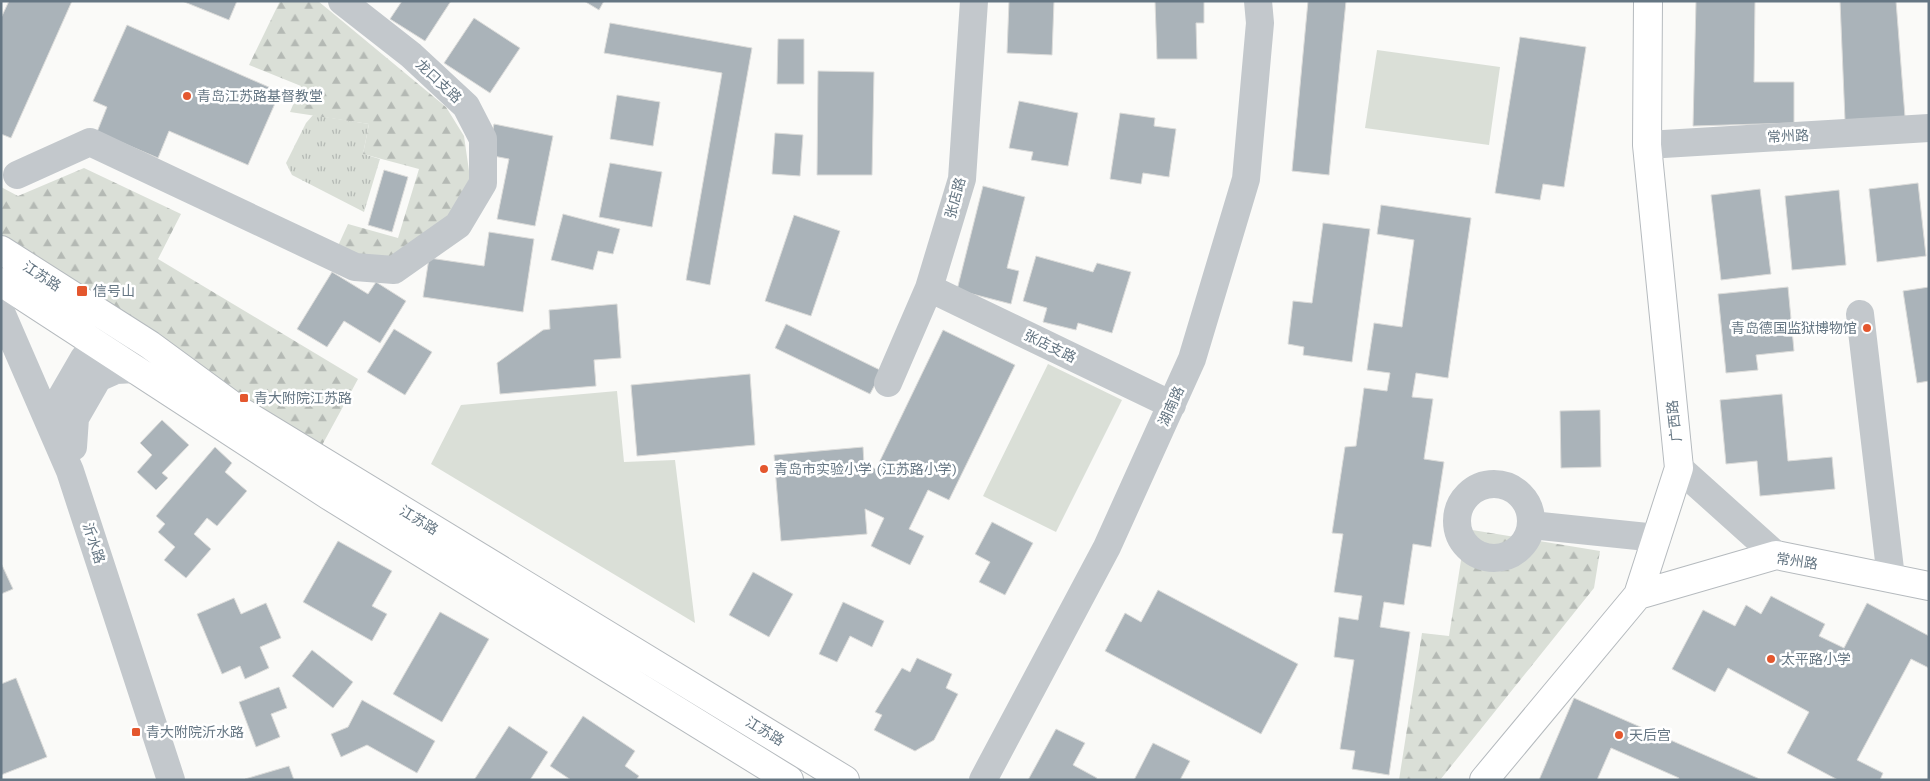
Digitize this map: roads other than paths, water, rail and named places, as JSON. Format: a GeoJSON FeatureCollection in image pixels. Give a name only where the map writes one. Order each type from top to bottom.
{"type":"FeatureCollection","features":[{"type":"Feature","properties":{"kind":"main road","name":"广西路"},"geometry":{"type":"LineString","coordinates":[[1484,780],[1638,595],[1679,468],[1647,145],[1648,1]]}},
{"type":"Feature","properties":{"kind":"main road","name":"江苏路"},"geometry":{"type":"LineString","coordinates":[[1,250],[150,345],[240,411],[844,780]]}},
{"type":"Feature","properties":{"kind":"main road","name":"江苏路"},"geometry":{"type":"LineString","coordinates":[[1,282],[328,495],[789,780]]}},
{"type":"Feature","properties":{"kind":"main road","name":"常州路"},"geometry":{"type":"LineString","coordinates":[[1638,595],[1776,555],[1929,586]]}},
{"type":"Feature","properties":{"kind":"street","name":"龙口支路"},"geometry":{"type":"LineString","coordinates":[[17,175],[90,142],[355,267],[394,270],[458,225],[483,183],[483,138],[466,106],[411,55],[342,1]]}},
{"type":"Feature","properties":{"kind":"street","name":"张店路"},"geometry":{"type":"LineString","coordinates":[[888,383],[929,288],[962,179],[974,1]]}},
{"type":"Feature","properties":{"kind":"street","name":"湖南路"},"geometry":{"type":"LineString","coordinates":[[983,780],[1107,547],[1192,359],[1246,180],[1260,23],[1258,1]]}},
{"type":"Feature","properties":{"kind":"street","name":"常州路"},"geometry":{"type":"LineString","coordinates":[[1647,145],[1929,128]]}},
{"type":"Feature","properties":{"kind":"street","name":"张店支路"},"geometry":{"type":"LineString","coordinates":[[929,288],[1172,405]]}},
{"type":"Feature","properties":{"kind":"street"},"geometry":{"type":"LineString","coordinates":[[1860,314],[1891,578]]}},
{"type":"Feature","properties":{"kind":"street","name":"沂水路"},"geometry":{"type":"LineString","coordinates":[[3,317],[70,471],[171,780]]}},
{"type":"Feature","properties":{"kind":"street"},"geometry":{"type":"LineString","coordinates":[[70,471],[59,420],[62,396],[84,358],[120,336],[150,345]]}},
{"type":"Feature","properties":{"kind":"street"},"geometry":{"type":"LineString","coordinates":[[70,471],[75,418],[98,378],[116,370],[136,369]]}},
{"type":"Feature","properties":{"kind":"street"},"geometry":{"type":"LineString","coordinates":[[1679,468],[1776,555]]}},
{"type":"Feature","properties":{"kind":"street"},"geometry":{"type":"LineString","coordinates":[[1532,525],[1657,538]]}},
{"type":"Feature","properties":{"kind":"place","name":"青岛江苏路基督教堂"},"geometry":{"type":"Point","coordinates":[187,96]}},
{"type":"Feature","properties":{"kind":"place","name":"信号山"},"geometry":{"type":"Point","coordinates":[82,291]}},
{"type":"Feature","properties":{"kind":"place","name":"青岛德国监狱博物馆"},"geometry":{"type":"Point","coordinates":[1867,328]}},
{"type":"Feature","properties":{"kind":"place","name":"青大附院江苏路"},"geometry":{"type":"Point","coordinates":[244,398]}},
{"type":"Feature","properties":{"kind":"place","name":"青岛市实验小学 (江苏路小学)"},"geometry":{"type":"Point","coordinates":[764,469]}},
{"type":"Feature","properties":{"kind":"place","name":"太平路小学"},"geometry":{"type":"Point","coordinates":[1771,659]}},
{"type":"Feature","properties":{"kind":"place","name":"青大附院沂水路"},"geometry":{"type":"Point","coordinates":[136,732]}},
{"type":"Feature","properties":{"kind":"place","name":"天后宫"},"geometry":{"type":"Point","coordinates":[1619,735]}}]}
